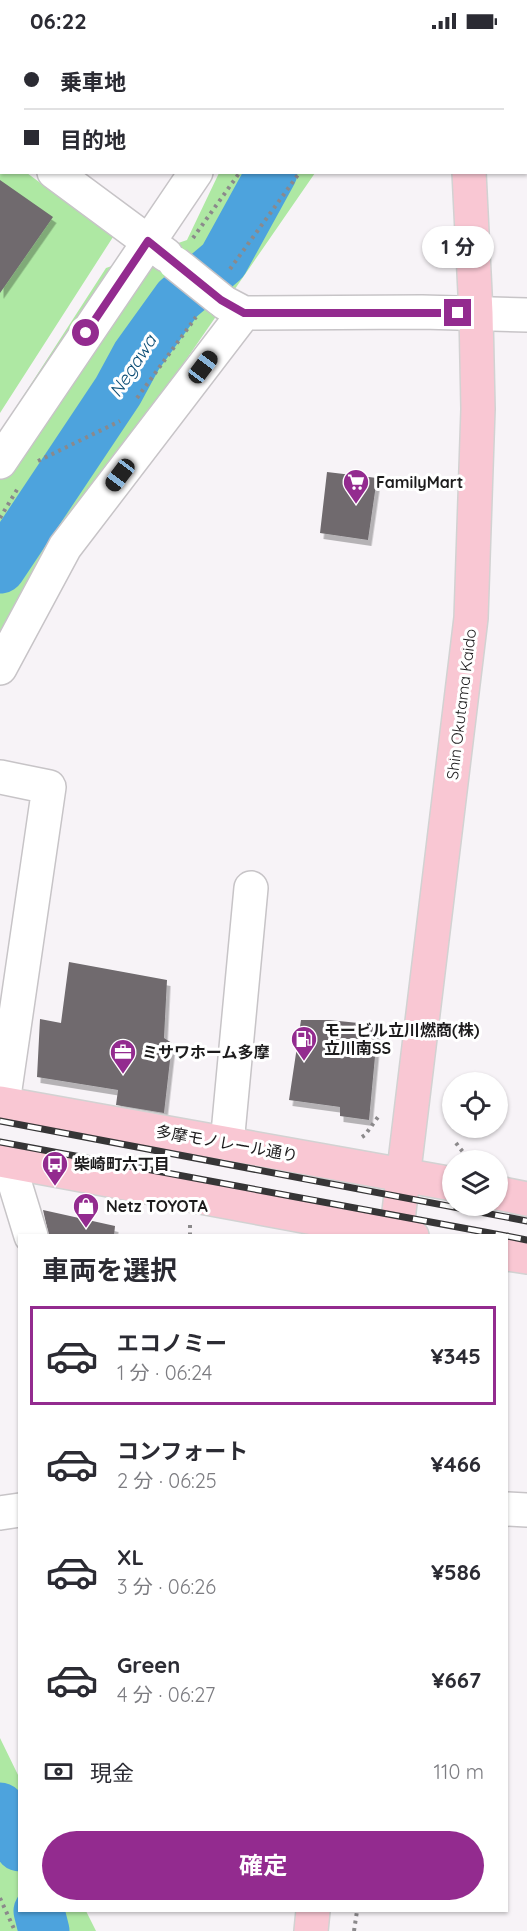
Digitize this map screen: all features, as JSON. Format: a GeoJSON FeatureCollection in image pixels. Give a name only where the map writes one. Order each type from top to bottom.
{"type":"FeatureCollection","features":[{"type":"Feature","properties":{"kind":"main road","name":"Shin Okutama Kaido"},"geometry":{"type":"LineString","coordinates":[[402,1234],[404,1174],[471,618],[478,410],[470,174]]}},
{"type":"Feature","properties":{"kind":"main road","name":"多摩モノレール通り"},"geometry":{"type":"LineString","coordinates":[[2,1103],[442,1182]]}},
{"type":"Feature","properties":{"kind":"main road"},"geometry":{"type":"LineString","coordinates":[[4,1160],[397,1234]]}},
{"type":"Feature","properties":{"kind":"main road"},"geometry":{"type":"LineString","coordinates":[[508,1195],[527,1199]]}},
{"type":"Feature","properties":{"kind":"main road"},"geometry":{"type":"LineString","coordinates":[[508,1254],[527,1257]]}},
{"type":"Feature","properties":{"kind":"main road"},"geometry":{"type":"LineString","coordinates":[[311,1931],[314,1912]]}},
{"type":"Feature","properties":{"kind":"street"},"geometry":{"type":"LineString","coordinates":[[57,174],[233,307],[527,315]]}},
{"type":"Feature","properties":{"kind":"street"},"geometry":{"type":"LineString","coordinates":[[0,462],[194,174]]}},
{"type":"Feature","properties":{"kind":"street"},"geometry":{"type":"LineString","coordinates":[[0,668],[65,547],[233,307]]}},
{"type":"Feature","properties":{"kind":"street"},"geometry":{"type":"LineString","coordinates":[[0,777],[49,787],[2,1103]]}},
{"type":"Feature","properties":{"kind":"street"},"geometry":{"type":"LineString","coordinates":[[227,1144],[251,888]]}},
{"type":"Feature","properties":{"kind":"street"},"geometry":{"type":"LineString","coordinates":[[4,1160],[30,1234]]}},
{"type":"Feature","properties":{"kind":"street"},"geometry":{"type":"LineString","coordinates":[[508,1509],[527,1510]]}},
{"type":"Feature","properties":{"kind":"street"},"geometry":{"type":"LineString","coordinates":[[0,1513],[18,1510]]}},
{"type":"Feature","properties":{"kind":"path"},"geometry":{"type":"LineString","coordinates":[[175,263],[239,174]]}},
{"type":"Feature","properties":{"kind":"path"},"geometry":{"type":"LineString","coordinates":[[57,452],[106,428]]}},
{"type":"Feature","properties":{"kind":"path"},"geometry":{"type":"LineString","coordinates":[[357,1139],[365,1135],[380,1114]]}},
{"type":"Feature","properties":{"kind":"path"},"geometry":{"type":"LineString","coordinates":[[456,1143],[461,1150]]}},
{"type":"Feature","properties":{"kind":"path"},"geometry":{"type":"LineString","coordinates":[[0,1898],[15,1931]]}},
{"type":"Feature","properties":{"kind":"path"},"geometry":{"type":"LineString","coordinates":[[354,1931],[357,1912]]}},
{"type":"Feature","properties":{"kind":"green space"},"geometry":{"type":"Polygon","coordinates":[[[0,174],[28,174],[113,237],[0,413],[0,174]]]}},
{"type":"Feature","properties":{"kind":"green space"},"geometry":{"type":"Polygon","coordinates":[[[219,174],[314,174],[7,619],[0,635],[0,432],[106,268],[187,240],[219,174]]]}},
{"type":"Feature","properties":{"kind":"green space"},"geometry":{"type":"Polygon","coordinates":[[[0,1738],[18,1775],[18,1912],[86,1912],[96,1931],[0,1931],[0,1738]]]}},
{"type":"Feature","properties":{"kind":"building"},"geometry":{"type":"Polygon","coordinates":[[[0,180],[53,217],[0,293],[0,180]]]}},
{"type":"Feature","properties":{"kind":"building"},"geometry":{"type":"Polygon","coordinates":[[[327,472],[377,478],[368,540],[320,533],[327,472]]]}},
{"type":"Feature","properties":{"kind":"building"},"geometry":{"type":"Polygon","coordinates":[[[69,962],[167,980],[164,1038],[172,1043],[164,1113],[116,1105],[118,1090],[37,1077],[40,1019],[61,1023],[69,962]]]}},
{"type":"Feature","properties":{"kind":"building"},"geometry":{"type":"Polygon","coordinates":[[[301,1020],[329,1020],[378,1025],[369,1120],[340,1116],[340,1107],[289,1100],[301,1020]]]}},
{"type":"Feature","properties":{"kind":"building","name":"Netz TOYOTA"},"geometry":{"type":"Polygon","coordinates":[[[43,1210],[115,1226],[114,1234],[49,1234],[43,1210]]]}},
{"type":"Feature","properties":{"kind":"waterway","name":"Negawa"},"geometry":{"type":"LineString","coordinates":[[0,568],[118,391],[137,356],[178,299],[223,261],[271,174]]}},
{"type":"Feature","properties":{"kind":"waterway","name":"Negawa"},"geometry":{"type":"LineString","coordinates":[[0,1808],[6,1814],[18,1841]]}},
{"type":"Feature","properties":{"kind":"waterway","name":"Negawa"},"geometry":{"type":"LineString","coordinates":[[39,1912],[44,1931]]}},
{"type":"Feature","properties":{"kind":"railway"},"geometry":{"type":"LineString","coordinates":[[0,1121],[527,1221]]}},
{"type":"Feature","properties":{"kind":"railway"},"geometry":{"type":"LineString","coordinates":[[0,1142],[495,1234]]}},
{"type":"Feature","properties":{"kind":"railway"},"geometry":{"type":"LineString","coordinates":[[508,1236],[527,1240]]}},
{"type":"Feature","properties":{"kind":"place","name":"FamilyMart"},"geometry":{"type":"Point","coordinates":[356,505]}},
{"type":"Feature","properties":{"kind":"place","name":"モービル立川燃商(株) 立川南SS"},"geometry":{"type":"Point","coordinates":[304,1062]}},
{"type":"Feature","properties":{"kind":"place","name":"ミサワホーム多摩"},"geometry":{"type":"Point","coordinates":[123,1075]}},
{"type":"Feature","properties":{"kind":"place","name":"柴崎町六丁目"},"geometry":{"type":"Point","coordinates":[55,1187]}},
{"type":"Feature","properties":{"kind":"place","name":"Netz TOYOTA"},"geometry":{"type":"Point","coordinates":[86,1229]}},
{"type":"Feature","properties":{"kind":"route"},"geometry":{"type":"LineString","coordinates":[[86,333],[148,241],[221,300],[244,313],[458,313]]}}]}
